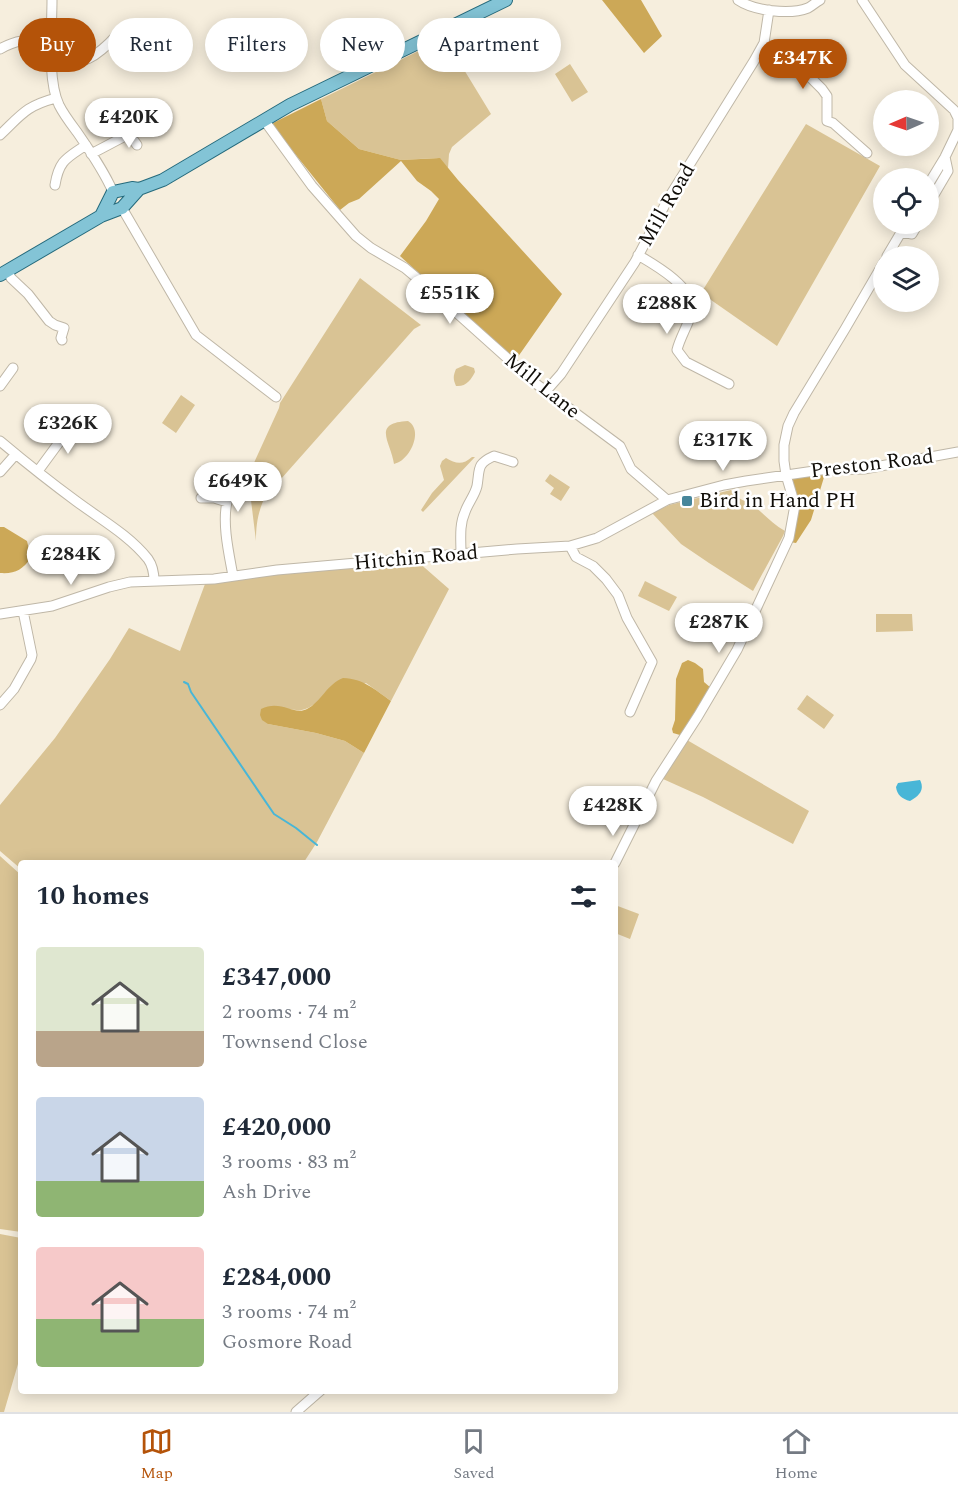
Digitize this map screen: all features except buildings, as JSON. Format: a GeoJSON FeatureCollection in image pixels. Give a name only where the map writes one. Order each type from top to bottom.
{"type":"FeatureCollection","features":[{"type":"Feature","properties":{"kind":"main road"},"geometry":{"type":"LineString","coordinates":[[4,273],[101,216],[103,210],[118,200],[163,180],[290,105],[506,0]]}},
{"type":"Feature","properties":{"kind":"street"},"geometry":{"type":"LineString","coordinates":[[52,0],[52,18]]}},
{"type":"Feature","properties":{"kind":"street"},"geometry":{"type":"LineString","coordinates":[[738,0],[750,6],[769,10],[798,10],[807,8],[820,0]]}},
{"type":"Feature","properties":{"kind":"street"},"geometry":{"type":"LineString","coordinates":[[862,0],[905,65],[954,110],[958,118],[957,129],[938,168]]}},
{"type":"Feature","properties":{"kind":"street","name":"Mill Road"},"geometry":{"type":"LineString","coordinates":[[546,391],[561,374],[638,255],[668,198],[716,124],[764,43],[769,10]]}},
{"type":"Feature","properties":{"kind":"street"},"geometry":{"type":"LineString","coordinates":[[0,49],[18,40]]}},
{"type":"Feature","properties":{"kind":"street"},"geometry":{"type":"LineString","coordinates":[[764,43],[798,65],[822,89],[827,96],[827,121],[833,123],[867,153]]}},
{"type":"Feature","properties":{"kind":"street"},"geometry":{"type":"LineString","coordinates":[[96,55],[108,44]]}},
{"type":"Feature","properties":{"kind":"street"},"geometry":{"type":"LineString","coordinates":[[52,72],[53,87],[63,113],[89,149],[196,335],[276,397]]}},
{"type":"Feature","properties":{"kind":"street"},"geometry":{"type":"LineString","coordinates":[[0,135],[30,107],[56,98]]}},
{"type":"Feature","properties":{"kind":"street"},"geometry":{"type":"LineString","coordinates":[[130,120],[129,134],[137,146]]}},
{"type":"Feature","properties":{"kind":"street","name":"Mill Lane"},"geometry":{"type":"LineString","coordinates":[[264,120],[312,186],[356,236],[371,249],[405,268],[546,391],[620,446],[631,469],[667,500]]}},
{"type":"Feature","properties":{"kind":"street"},"geometry":{"type":"LineString","coordinates":[[55,185],[58,170],[63,162],[89,149],[129,134]]}},
{"type":"Feature","properties":{"kind":"street"},"geometry":{"type":"LineString","coordinates":[[939,186],[948,171],[945,157]]}},
{"type":"Feature","properties":{"kind":"street"},"geometry":{"type":"LineString","coordinates":[[638,255],[655,265],[686,290],[691,299],[692,310],[680,339],[677,350],[679,355],[686,362],[729,384]]}},
{"type":"Feature","properties":{"kind":"street"},"geometry":{"type":"LineString","coordinates":[[4,273],[28,294],[49,321],[64,328],[62,340]]}},
{"type":"Feature","properties":{"kind":"street"},"geometry":{"type":"LineString","coordinates":[[616,860],[656,781],[737,650],[789,538],[795,505],[784,461],[784,445],[788,426],[873,281]]}},
{"type":"Feature","properties":{"kind":"street"},"geometry":{"type":"LineString","coordinates":[[0,386],[14,368]]}},
{"type":"Feature","properties":{"kind":"street"},"geometry":{"type":"LineString","coordinates":[[38,471],[74,422]]}},
{"type":"Feature","properties":{"kind":"street"},"geometry":{"type":"LineString","coordinates":[[0,441],[142,552],[151,564],[154,581]]}},
{"type":"Feature","properties":{"kind":"street","name":"Preston Road"},"geometry":{"type":"LineString","coordinates":[[667,500],[724,485],[821,470],[864,469],[958,452]]}},
{"type":"Feature","properties":{"kind":"street"},"geometry":{"type":"LineString","coordinates":[[0,472],[16,454]]}},
{"type":"Feature","properties":{"kind":"street"},"geometry":{"type":"LineString","coordinates":[[461,554],[464,513],[477,486],[477,473],[480,467],[485,460],[494,456],[513,462]]}},
{"type":"Feature","properties":{"kind":"street"},"geometry":{"type":"LineString","coordinates":[[201,498],[214,498],[227,502],[226,524],[233,576]]}},
{"type":"Feature","properties":{"kind":"street","name":"Hitchin Road"},"geometry":{"type":"LineString","coordinates":[[0,614],[66,602],[120,584],[214,579],[277,570],[570,546],[597,538],[667,500]]}},
{"type":"Feature","properties":{"kind":"street"},"geometry":{"type":"LineString","coordinates":[[570,546],[576,557],[593,566],[618,595],[627,618],[652,663],[630,712]]}},
{"type":"Feature","properties":{"kind":"street"},"geometry":{"type":"LineString","coordinates":[[0,705],[14,689],[31,659],[24,611]]}},
{"type":"Feature","properties":{"kind":"street"},"geometry":{"type":"LineString","coordinates":[[296,1412],[316,1394]]}},
{"type":"Feature","properties":{"kind":"shaded area"},"geometry":{"type":"Polygon","coordinates":[[[602,0],[641,0],[662,36],[644,53],[602,0]]]}},
{"type":"Feature","properties":{"kind":"shaded area"},"geometry":{"type":"Polygon","coordinates":[[[417,52],[417,72],[465,72],[491,114],[452,147],[448,168],[437,158],[401,160],[359,149],[327,121],[321,99],[376,72],[405,72],[405,58],[417,52]]]}},
{"type":"Feature","properties":{"kind":"shaded area"},"geometry":{"type":"Polygon","coordinates":[[[570,64],[588,92],[572,102],[555,74],[570,64]]]}},
{"type":"Feature","properties":{"kind":"shaded area"},"geometry":{"type":"Polygon","coordinates":[[[321,99],[327,121],[359,149],[401,160],[440,158],[562,294],[515,361],[400,256],[439,199],[417,181],[401,161],[359,199],[340,210],[271,124],[321,99]]]}},
{"type":"Feature","properties":{"kind":"shaded area"},"geometry":{"type":"Polygon","coordinates":[[[806,124],[880,166],[873,168],[873,178],[777,346],[701,293],[806,124]]]}},
{"type":"Feature","properties":{"kind":"shaded area"},"geometry":{"type":"Polygon","coordinates":[[[360,278],[421,325],[414,329],[265,497],[258,518],[256,541],[248,476],[280,403],[360,278]]]}},
{"type":"Feature","properties":{"kind":"shaded area"},"geometry":{"type":"Polygon","coordinates":[[[465,365],[474,368],[475,372],[468,382],[456,386],[454,378],[456,369],[465,365]]]}},
{"type":"Feature","properties":{"kind":"shaded area"},"geometry":{"type":"Polygon","coordinates":[[[181,395],[195,405],[176,433],[162,423],[181,395]]]}},
{"type":"Feature","properties":{"kind":"shaded area"},"geometry":{"type":"Polygon","coordinates":[[[408,421],[413,425],[415,431],[413,445],[400,462],[394,464],[387,441],[387,430],[390,425],[408,421]]]}},
{"type":"Feature","properties":{"kind":"shaded area"},"geometry":{"type":"Polygon","coordinates":[[[475,457],[423,512],[421,510],[432,493],[444,480],[440,466],[442,461],[446,458],[462,462],[475,457]]]}},
{"type":"Feature","properties":{"kind":"shaded area"},"geometry":{"type":"Polygon","coordinates":[[[550,474],[570,487],[561,501],[550,494],[554,488],[545,481],[550,474]]]}},
{"type":"Feature","properties":{"kind":"shaded area"},"geometry":{"type":"Polygon","coordinates":[[[825,474],[811,520],[796,543],[790,542],[796,515],[790,478],[825,474]]]}},
{"type":"Feature","properties":{"kind":"shaded area"},"geometry":{"type":"Polygon","coordinates":[[[731,490],[785,531],[753,591],[681,544],[652,513],[669,505],[731,490]]]}},
{"type":"Feature","properties":{"kind":"shaded area"},"geometry":{"type":"Polygon","coordinates":[[[0,527],[4,527],[27,541],[31,558],[14,572],[0,573],[0,527]]]}},
{"type":"Feature","properties":{"kind":"shaded area"},"geometry":{"type":"Polygon","coordinates":[[[417,561],[449,589],[391,701],[366,683],[304,709],[289,709],[268,724],[345,741],[364,753],[305,860],[18,860],[18,866],[0,851],[0,805],[55,738],[129,628],[180,651],[205,584],[274,573],[417,561]]]}},
{"type":"Feature","properties":{"kind":"shaded area"},"geometry":{"type":"Polygon","coordinates":[[[645,581],[677,597],[669,611],[638,596],[645,581]]]}},
{"type":"Feature","properties":{"kind":"shaded area"},"geometry":{"type":"Polygon","coordinates":[[[876,614],[912,614],[913,631],[876,632],[876,614]]]}},
{"type":"Feature","properties":{"kind":"shaded area"},"geometry":{"type":"Polygon","coordinates":[[[688,660],[703,669],[704,682],[711,688],[680,735],[673,733],[672,729],[675,720],[676,679],[682,663],[688,660]]]}},
{"type":"Feature","properties":{"kind":"shaded area"},"geometry":{"type":"Polygon","coordinates":[[[343,678],[363,683],[391,701],[364,753],[345,741],[268,724],[262,720],[261,709],[268,706],[281,706],[297,711],[307,709],[333,684],[343,678]]]}},
{"type":"Feature","properties":{"kind":"shaded area"},"geometry":{"type":"Polygon","coordinates":[[[807,695],[834,715],[824,729],[797,709],[807,695]]]}},
{"type":"Feature","properties":{"kind":"shaded area"},"geometry":{"type":"Polygon","coordinates":[[[687,740],[809,811],[793,844],[663,779],[687,740]]]}},
{"type":"Feature","properties":{"kind":"shaded area"},"geometry":{"type":"Polygon","coordinates":[[[0,856],[18,872],[18,1232],[0,1229],[0,856]]]}},
{"type":"Feature","properties":{"kind":"shaded area"},"geometry":{"type":"Polygon","coordinates":[[[618,906],[639,914],[630,939],[618,934],[618,906]]]}},
{"type":"Feature","properties":{"kind":"shaded area"},"geometry":{"type":"Polygon","coordinates":[[[0,1234],[18,1237],[18,1364],[4,1412],[0,1412],[0,1234]]]}},
{"type":"Feature","properties":{"kind":"water"},"geometry":{"type":"Polygon","coordinates":[[[920,780],[921,790],[918,795],[910,801],[902,798],[896,787],[898,783],[920,780]]]}},
{"type":"Feature","properties":{"kind":"waterway"},"geometry":{"type":"LineString","coordinates":[[184,682],[188,684],[191,692],[274,814],[317,845]]}},
{"type":"Feature","properties":{"kind":"place","name":"Bird in Hand PH"},"geometry":{"type":"Point","coordinates":[687,501]}}]}
